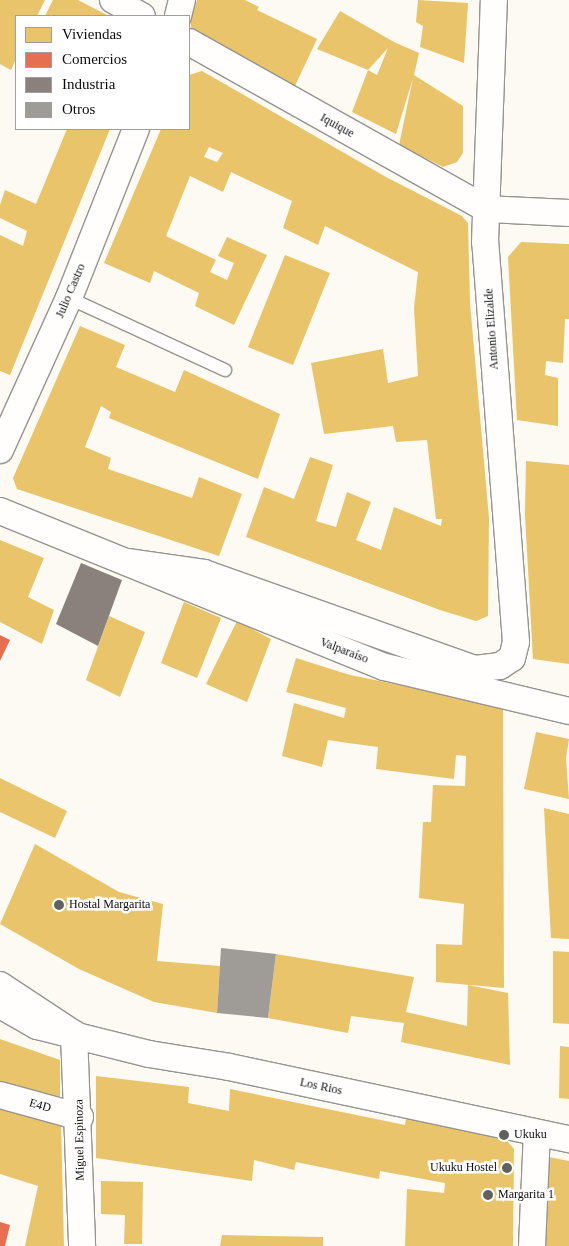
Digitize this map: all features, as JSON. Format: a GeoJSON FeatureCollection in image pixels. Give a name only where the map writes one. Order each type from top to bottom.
{"type":"FeatureCollection","features":[{"type":"Feature","properties":{"kind":"street"},"geometry":{"type":"LineString","coordinates":[[113,0],[140,15]]}},
{"type":"Feature","properties":{"kind":"street"},"geometry":{"type":"LineString","coordinates":[[178,15],[182,0]]}},
{"type":"Feature","properties":{"kind":"street","name":"Antonio Elizalde"},"geometry":{"type":"LineString","coordinates":[[494,0],[485,242],[516,642],[512,658]]}},
{"type":"Feature","properties":{"kind":"street","name":"Iquique"},"geometry":{"type":"LineString","coordinates":[[190,43],[486,209]]}},
{"type":"Feature","properties":{"kind":"street","name":"Julio Castro"},"geometry":{"type":"LineString","coordinates":[[0,450],[69,298],[136,130]]}},
{"type":"Feature","properties":{"kind":"street"},"geometry":{"type":"LineString","coordinates":[[486,209],[569,213]]}},
{"type":"Feature","properties":{"kind":"street","name":"Valparaíso"},"geometry":{"type":"LineString","coordinates":[[0,511],[386,667],[569,711]]}},
{"type":"Feature","properties":{"kind":"street","name":"Valparaíso"},"geometry":{"type":"LineString","coordinates":[[129,562],[204,573],[475,669],[500,666],[512,658]]}},
{"type":"Feature","properties":{"kind":"street","name":"Los Rios"},"geometry":{"type":"LineString","coordinates":[[0,985],[74,1034]]}},
{"type":"Feature","properties":{"kind":"street","name":"Los Rios"},"geometry":{"type":"LineString","coordinates":[[0,1005],[37,1026],[149,1054],[229,1067],[569,1139]]}},
{"type":"Feature","properties":{"kind":"street","name":"Miguel Espinoza"},"geometry":{"type":"LineString","coordinates":[[74,1034],[80,1118],[82,1246]]}},
{"type":"Feature","properties":{"kind":"street","name":"E4D"},"geometry":{"type":"LineString","coordinates":[[0,1095],[80,1118]]}},
{"type":"Feature","properties":{"kind":"street"},"geometry":{"type":"LineString","coordinates":[[532,1246],[537,1133]]}},
{"type":"Feature","properties":{"kind":"lane"},"geometry":{"type":"LineString","coordinates":[[69,298],[225,370]]}},
{"type":"Feature","properties":{"kind":"building: Viviendas"},"geometry":{"type":"Polygon","coordinates":[[[0,0],[45,0],[38,15],[15,15],[15,61],[11,70],[0,64],[0,0]]]}},
{"type":"Feature","properties":{"kind":"building: Viviendas"},"geometry":{"type":"Polygon","coordinates":[[[53,0],[78,0],[107,15],[46,15],[53,0]]]}},
{"type":"Feature","properties":{"kind":"building: Viviendas"},"geometry":{"type":"Polygon","coordinates":[[[197,0],[245,0],[259,7],[257,10],[317,39],[295,86],[192,30],[190,22],[197,0]]]}},
{"type":"Feature","properties":{"kind":"building: Viviendas"},"geometry":{"type":"Polygon","coordinates":[[[418,0],[468,3],[464,63],[420,47],[423,26],[416,22],[418,0]]]}},
{"type":"Feature","properties":{"kind":"building: Viviendas"},"geometry":{"type":"Polygon","coordinates":[[[340,11],[394,42],[419,53],[414,75],[463,106],[463,153],[457,162],[443,167],[399,145],[413,78],[396,134],[352,112],[368,70],[317,49],[340,11]],[[388,48],[368,70],[377,75],[388,48]]]}},
{"type":"Feature","properties":{"kind":"building: Viviendas"},"geometry":{"type":"Polygon","coordinates":[[[202,71],[386,177],[462,216],[468,223],[470,303],[489,518],[488,616],[476,621],[440,610],[246,537],[264,487],[294,499],[310,457],[333,465],[316,521],[336,527],[347,492],[371,502],[356,540],[381,550],[394,507],[441,526],[442,519],[436,519],[427,440],[396,442],[393,426],[324,434],[311,363],[383,349],[388,383],[418,376],[414,308],[418,272],[325,226],[318,245],[283,228],[292,201],[231,172],[223,192],[190,176],[166,236],[216,260],[210,272],[227,280],[234,263],[218,256],[227,237],[267,255],[234,325],[195,306],[199,293],[154,271],[150,283],[104,263],[161,130],[190,130],[190,75],[202,71]],[[209,147],[204,157],[217,162],[223,153],[209,147]]]}},
{"type":"Feature","properties":{"kind":"building: Viviendas"},"geometry":{"type":"Polygon","coordinates":[[[67,130],[110,130],[10,375],[0,371],[0,235],[23,246],[27,231],[0,218],[0,205],[5,190],[36,204],[67,130]]]}},
{"type":"Feature","properties":{"kind":"building: Viviendas"},"geometry":{"type":"Polygon","coordinates":[[[521,242],[569,244],[569,319],[565,319],[563,363],[546,361],[545,375],[558,378],[558,426],[517,420],[508,257],[521,242]]]}},
{"type":"Feature","properties":{"kind":"building: Viviendas"},"geometry":{"type":"Polygon","coordinates":[[[285,255],[330,273],[293,365],[248,347],[285,255]]]}},
{"type":"Feature","properties":{"kind":"building: Viviendas"},"geometry":{"type":"Polygon","coordinates":[[[80,326],[125,345],[116,367],[175,392],[184,370],[280,414],[258,479],[109,418],[111,412],[101,406],[85,447],[111,458],[108,469],[192,498],[199,477],[242,494],[219,556],[17,489],[13,478],[80,326]]]}},
{"type":"Feature","properties":{"kind":"building: Viviendas"},"geometry":{"type":"Polygon","coordinates":[[[526,461],[569,465],[569,664],[533,659],[525,515],[526,461]]]}},
{"type":"Feature","properties":{"kind":"building: Viviendas"},"geometry":{"type":"Polygon","coordinates":[[[0,540],[44,558],[28,597],[54,610],[42,644],[0,622],[0,540]]]}},
{"type":"Feature","properties":{"kind":"building: Viviendas"},"geometry":{"type":"Polygon","coordinates":[[[184,602],[221,618],[197,678],[161,663],[184,602]]]}},
{"type":"Feature","properties":{"kind":"building: Viviendas"},"geometry":{"type":"Polygon","coordinates":[[[109,616],[145,632],[120,697],[86,680],[109,616]]]}},
{"type":"Feature","properties":{"kind":"building: Viviendas"},"geometry":{"type":"Polygon","coordinates":[[[237,621],[271,639],[247,702],[206,684],[237,621]]]}},
{"type":"Feature","properties":{"kind":"building: Viviendas"},"geometry":{"type":"Polygon","coordinates":[[[296,658],[350,675],[469,699],[503,698],[504,988],[436,982],[436,944],[462,945],[464,904],[419,898],[423,822],[431,822],[433,785],[465,786],[466,756],[456,755],[454,779],[376,769],[378,747],[328,740],[322,767],[282,756],[294,703],[344,718],[346,708],[286,692],[296,658]]]}},
{"type":"Feature","properties":{"kind":"building: Viviendas"},"geometry":{"type":"Polygon","coordinates":[[[536,732],[569,739],[566,758],[569,799],[524,789],[536,732]]]}},
{"type":"Feature","properties":{"kind":"building: Viviendas"},"geometry":{"type":"Polygon","coordinates":[[[0,778],[67,811],[55,838],[0,812],[0,778]]]}},
{"type":"Feature","properties":{"kind":"building: Viviendas"},"geometry":{"type":"Polygon","coordinates":[[[544,808],[569,814],[569,939],[551,938],[544,808]]]}},
{"type":"Feature","properties":{"kind":"building: Viviendas"},"geometry":{"type":"Polygon","coordinates":[[[35,844],[119,892],[163,904],[157,961],[220,966],[217,1013],[154,1002],[79,969],[0,924],[35,844]]]}},
{"type":"Feature","properties":{"kind":"building: Viviendas"},"geometry":{"type":"Polygon","coordinates":[[[553,951],[569,952],[569,1024],[553,1023],[553,951]]]}},
{"type":"Feature","properties":{"kind":"building: Viviendas"},"geometry":{"type":"Polygon","coordinates":[[[276,954],[414,977],[406,1012],[467,1026],[468,985],[508,993],[510,1065],[401,1042],[404,1023],[351,1016],[348,1033],[268,1018],[276,954]]]}},
{"type":"Feature","properties":{"kind":"building: Viviendas"},"geometry":{"type":"Polygon","coordinates":[[[0,1039],[60,1060],[60,1097],[0,1081],[0,1039]]]}},
{"type":"Feature","properties":{"kind":"building: Viviendas"},"geometry":{"type":"Polygon","coordinates":[[[560,1046],[569,1047],[569,1099],[559,1098],[560,1046]]]}},
{"type":"Feature","properties":{"kind":"building: Viviendas"},"geometry":{"type":"Polygon","coordinates":[[[96,1076],[189,1087],[188,1103],[229,1111],[230,1089],[405,1125],[406,1118],[503,1136],[514,1149],[513,1246],[405,1246],[407,1189],[444,1193],[445,1183],[380,1171],[379,1179],[296,1162],[294,1170],[254,1160],[252,1181],[96,1158],[96,1076]]]}},
{"type":"Feature","properties":{"kind":"building: Viviendas"},"geometry":{"type":"Polygon","coordinates":[[[0,1104],[61,1122],[64,1246],[25,1246],[38,1186],[0,1174],[0,1104]]]}},
{"type":"Feature","properties":{"kind":"building: Viviendas"},"geometry":{"type":"Polygon","coordinates":[[[549,1157],[569,1161],[569,1246],[545,1246],[549,1157]]]}},
{"type":"Feature","properties":{"kind":"building: Viviendas"},"geometry":{"type":"Polygon","coordinates":[[[101,1181],[143,1182],[142,1244],[124,1244],[125,1215],[101,1214],[101,1181]]]}},
{"type":"Feature","properties":{"kind":"building: Viviendas"},"geometry":{"type":"Polygon","coordinates":[[[222,1235],[323,1237],[323,1246],[220,1246],[222,1235]]]}},
{"type":"Feature","properties":{"kind":"building: Comercios"},"geometry":{"type":"Polygon","coordinates":[[[0,635],[10,640],[0,661],[0,635]]]}},
{"type":"Feature","properties":{"kind":"building: Comercios"},"geometry":{"type":"Polygon","coordinates":[[[0,1222],[10,1225],[5,1246],[0,1246],[0,1222]]]}},
{"type":"Feature","properties":{"kind":"building: Industria"},"geometry":{"type":"Polygon","coordinates":[[[81,563],[122,580],[98,646],[56,624],[81,563]]]}},
{"type":"Feature","properties":{"kind":"building: Otros"},"geometry":{"type":"Polygon","coordinates":[[[221,948],[276,954],[268,1018],[217,1013],[221,948]]]}},
{"type":"Feature","properties":{"kind":"place","name":"Hostal Margarita"},"geometry":{"type":"Point","coordinates":[59,905]}},
{"type":"Feature","properties":{"kind":"place","name":"Ukuku"},"geometry":{"type":"Point","coordinates":[504,1135]}},
{"type":"Feature","properties":{"kind":"place","name":"Ukuku Hostel"},"geometry":{"type":"Point","coordinates":[507,1168]}},
{"type":"Feature","properties":{"kind":"place","name":"Margarita 1"},"geometry":{"type":"Point","coordinates":[488,1195]}}]}
